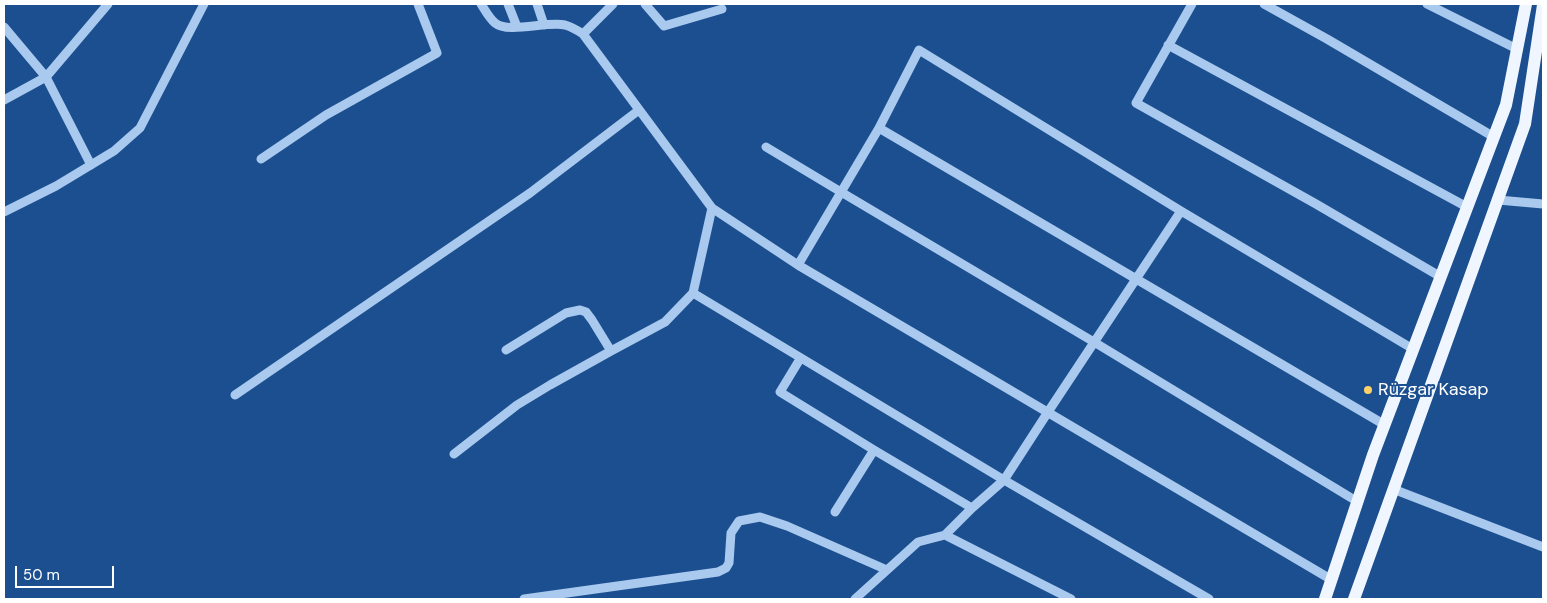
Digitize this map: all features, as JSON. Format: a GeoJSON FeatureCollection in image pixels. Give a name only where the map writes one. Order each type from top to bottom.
{"type":"FeatureCollection","features":[{"type":"Feature","properties":{"kind":"main road"},"geometry":{"type":"LineString","coordinates":[[1325,599],[1385,425],[1506,104],[1526,4]]}},
{"type":"Feature","properties":{"kind":"main road"},"geometry":{"type":"LineString","coordinates":[[1354,599],[1525,124],[1543,5]]}},
{"type":"Feature","properties":{"kind":"street"},"geometry":{"type":"LineString","coordinates":[[4,100],[46,77],[108,4]]}},
{"type":"Feature","properties":{"kind":"street"},"geometry":{"type":"LineString","coordinates":[[4,212],[56,186],[114,151],[140,128],[204,4]]}},
{"type":"Feature","properties":{"kind":"street"},"geometry":{"type":"LineString","coordinates":[[261,159],[326,115],[438,53],[418,4]]}},
{"type":"Feature","properties":{"kind":"street"},"geometry":{"type":"LineString","coordinates":[[481,4],[496,24],[501,26],[566,26],[583,34],[712,208],[798,265],[1332,580]]}},
{"type":"Feature","properties":{"kind":"street"},"geometry":{"type":"LineString","coordinates":[[508,4],[517,27]]}},
{"type":"Feature","properties":{"kind":"street"},"geometry":{"type":"LineString","coordinates":[[537,4],[544,25]]}},
{"type":"Feature","properties":{"kind":"street"},"geometry":{"type":"LineString","coordinates":[[583,34],[612,4]]}},
{"type":"Feature","properties":{"kind":"street"},"geometry":{"type":"LineString","coordinates":[[646,4],[664,26],[722,10]]}},
{"type":"Feature","properties":{"kind":"street"},"geometry":{"type":"LineString","coordinates":[[1264,4],[1494,137]]}},
{"type":"Feature","properties":{"kind":"street"},"geometry":{"type":"LineString","coordinates":[[1427,4],[1517,49]]}},
{"type":"Feature","properties":{"kind":"street"},"geometry":{"type":"LineString","coordinates":[[1188,5],[1136,103],[1441,277]]}},
{"type":"Feature","properties":{"kind":"street"},"geometry":{"type":"LineString","coordinates":[[4,27],[46,77],[91,165]]}},
{"type":"Feature","properties":{"kind":"street"},"geometry":{"type":"LineString","coordinates":[[1168,45],[1467,207]]}},
{"type":"Feature","properties":{"kind":"street"},"geometry":{"type":"LineString","coordinates":[[798,265],[879,128],[919,50],[1181,211],[1413,349]]}},
{"type":"Feature","properties":{"kind":"street"},"geometry":{"type":"LineString","coordinates":[[235,395],[530,193],[639,110]]}},
{"type":"Feature","properties":{"kind":"street"},"geometry":{"type":"LineString","coordinates":[[879,128],[1385,425]]}},
{"type":"Feature","properties":{"kind":"street"},"geometry":{"type":"LineString","coordinates":[[766,146],[1358,502]]}},
{"type":"Feature","properties":{"kind":"street"},"geometry":{"type":"LineString","coordinates":[[1498,200],[1543,204]]}},
{"type":"Feature","properties":{"kind":"street"},"geometry":{"type":"LineString","coordinates":[[454,454],[517,405],[665,322],[693,294],[712,208]]}},
{"type":"Feature","properties":{"kind":"street"},"geometry":{"type":"LineString","coordinates":[[855,599],[918,542],[945,535],[1004,480],[1181,211]]}},
{"type":"Feature","properties":{"kind":"street"},"geometry":{"type":"LineString","coordinates":[[693,294],[1004,480],[1209,599]]}},
{"type":"Feature","properties":{"kind":"street"},"geometry":{"type":"LineString","coordinates":[[506,350],[566,313],[580,310],[586,312],[611,351]]}},
{"type":"Feature","properties":{"kind":"street"},"geometry":{"type":"LineString","coordinates":[[800,359],[780,392],[972,508]]}},
{"type":"Feature","properties":{"kind":"street"},"geometry":{"type":"LineString","coordinates":[[836,512],[874,450]]}},
{"type":"Feature","properties":{"kind":"street"},"geometry":{"type":"LineString","coordinates":[[1393,489],[1543,547]]}},
{"type":"Feature","properties":{"kind":"street"},"geometry":{"type":"LineString","coordinates":[[524,599],[718,572],[726,568],[729,563],[731,533],[739,521],[760,518],[787,526],[887,570]]}},
{"type":"Feature","properties":{"kind":"street"},"geometry":{"type":"LineString","coordinates":[[945,535],[1071,599]]}},
{"type":"Feature","properties":{"kind":"place","name":"Rüzgar Kasap"},"geometry":{"type":"Point","coordinates":[1368,390]}}]}
